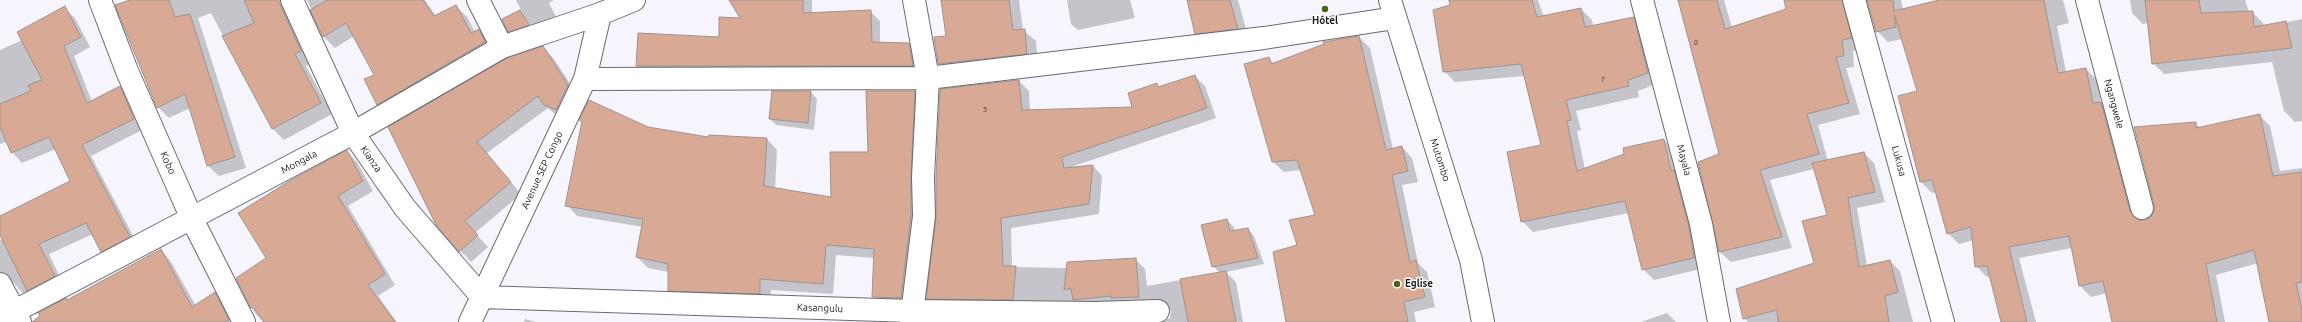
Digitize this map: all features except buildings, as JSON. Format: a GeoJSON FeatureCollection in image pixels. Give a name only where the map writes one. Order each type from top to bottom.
{"type":"FeatureCollection","features":[{"type":"Feature","properties":{"kind":"street","name":"Kobo"},"geometry":{"type":"LineString","coordinates":[[100,0],[127,71],[192,218],[244,322]]}},
{"type":"Feature","properties":{"kind":"street","name":"Kianza"},"geometry":{"type":"LineString","coordinates":[[292,0],[353,133],[405,208],[482,297]]}},
{"type":"Feature","properties":{"kind":"street"},"geometry":{"type":"LineString","coordinates":[[478,0],[502,47]]}},
{"type":"Feature","properties":{"kind":"street","name":"Mongala"},"geometry":{"type":"LineString","coordinates":[[11,318],[192,218],[353,133],[502,47],[600,14],[634,0]]}},
{"type":"Feature","properties":{"kind":"street"},"geometry":{"type":"LineString","coordinates":[[911,316],[924,216],[923,177],[928,78],[914,0]]}},
{"type":"Feature","properties":{"kind":"street","name":"Mayala"},"geometry":{"type":"LineString","coordinates":[[1642,0],[1701,224],[1719,322]]}},
{"type":"Feature","properties":{"kind":"street","name":"Lukusa"},"geometry":{"type":"LineString","coordinates":[[1854,0],[1943,322]]}},
{"type":"Feature","properties":{"kind":"street","name":"Ngangwele"},"geometry":{"type":"LineString","coordinates":[[2087,0],[2142,208]]}},
{"type":"Feature","properties":{"kind":"street"},"geometry":{"type":"LineString","coordinates":[[585,79],[928,78],[1264,38],[1392,9]]}},
{"type":"Feature","properties":{"kind":"street","name":"Mutombo"},"geometry":{"type":"LineString","coordinates":[[1392,9],[1471,260],[1483,322]]}},
{"type":"Feature","properties":{"kind":"street","name":"Avenue SEP Congo"},"geometry":{"type":"LineString","coordinates":[[470,322],[585,79],[600,14]]}},
{"type":"Feature","properties":{"kind":"street"},"geometry":{"type":"LineString","coordinates":[[0,284],[11,318]]}},
{"type":"Feature","properties":{"kind":"street","name":"Kasangulu"},"geometry":{"type":"LineString","coordinates":[[482,297],[911,316],[1095,313],[1158,310]]}},
{"type":"Feature","properties":{"kind":"place","name":"Hôtel"},"geometry":{"type":"Point","coordinates":[1325,9]}},
{"type":"Feature","properties":{"kind":"place","name":"Eglise"},"geometry":{"type":"Point","coordinates":[1397,284]}}]}
